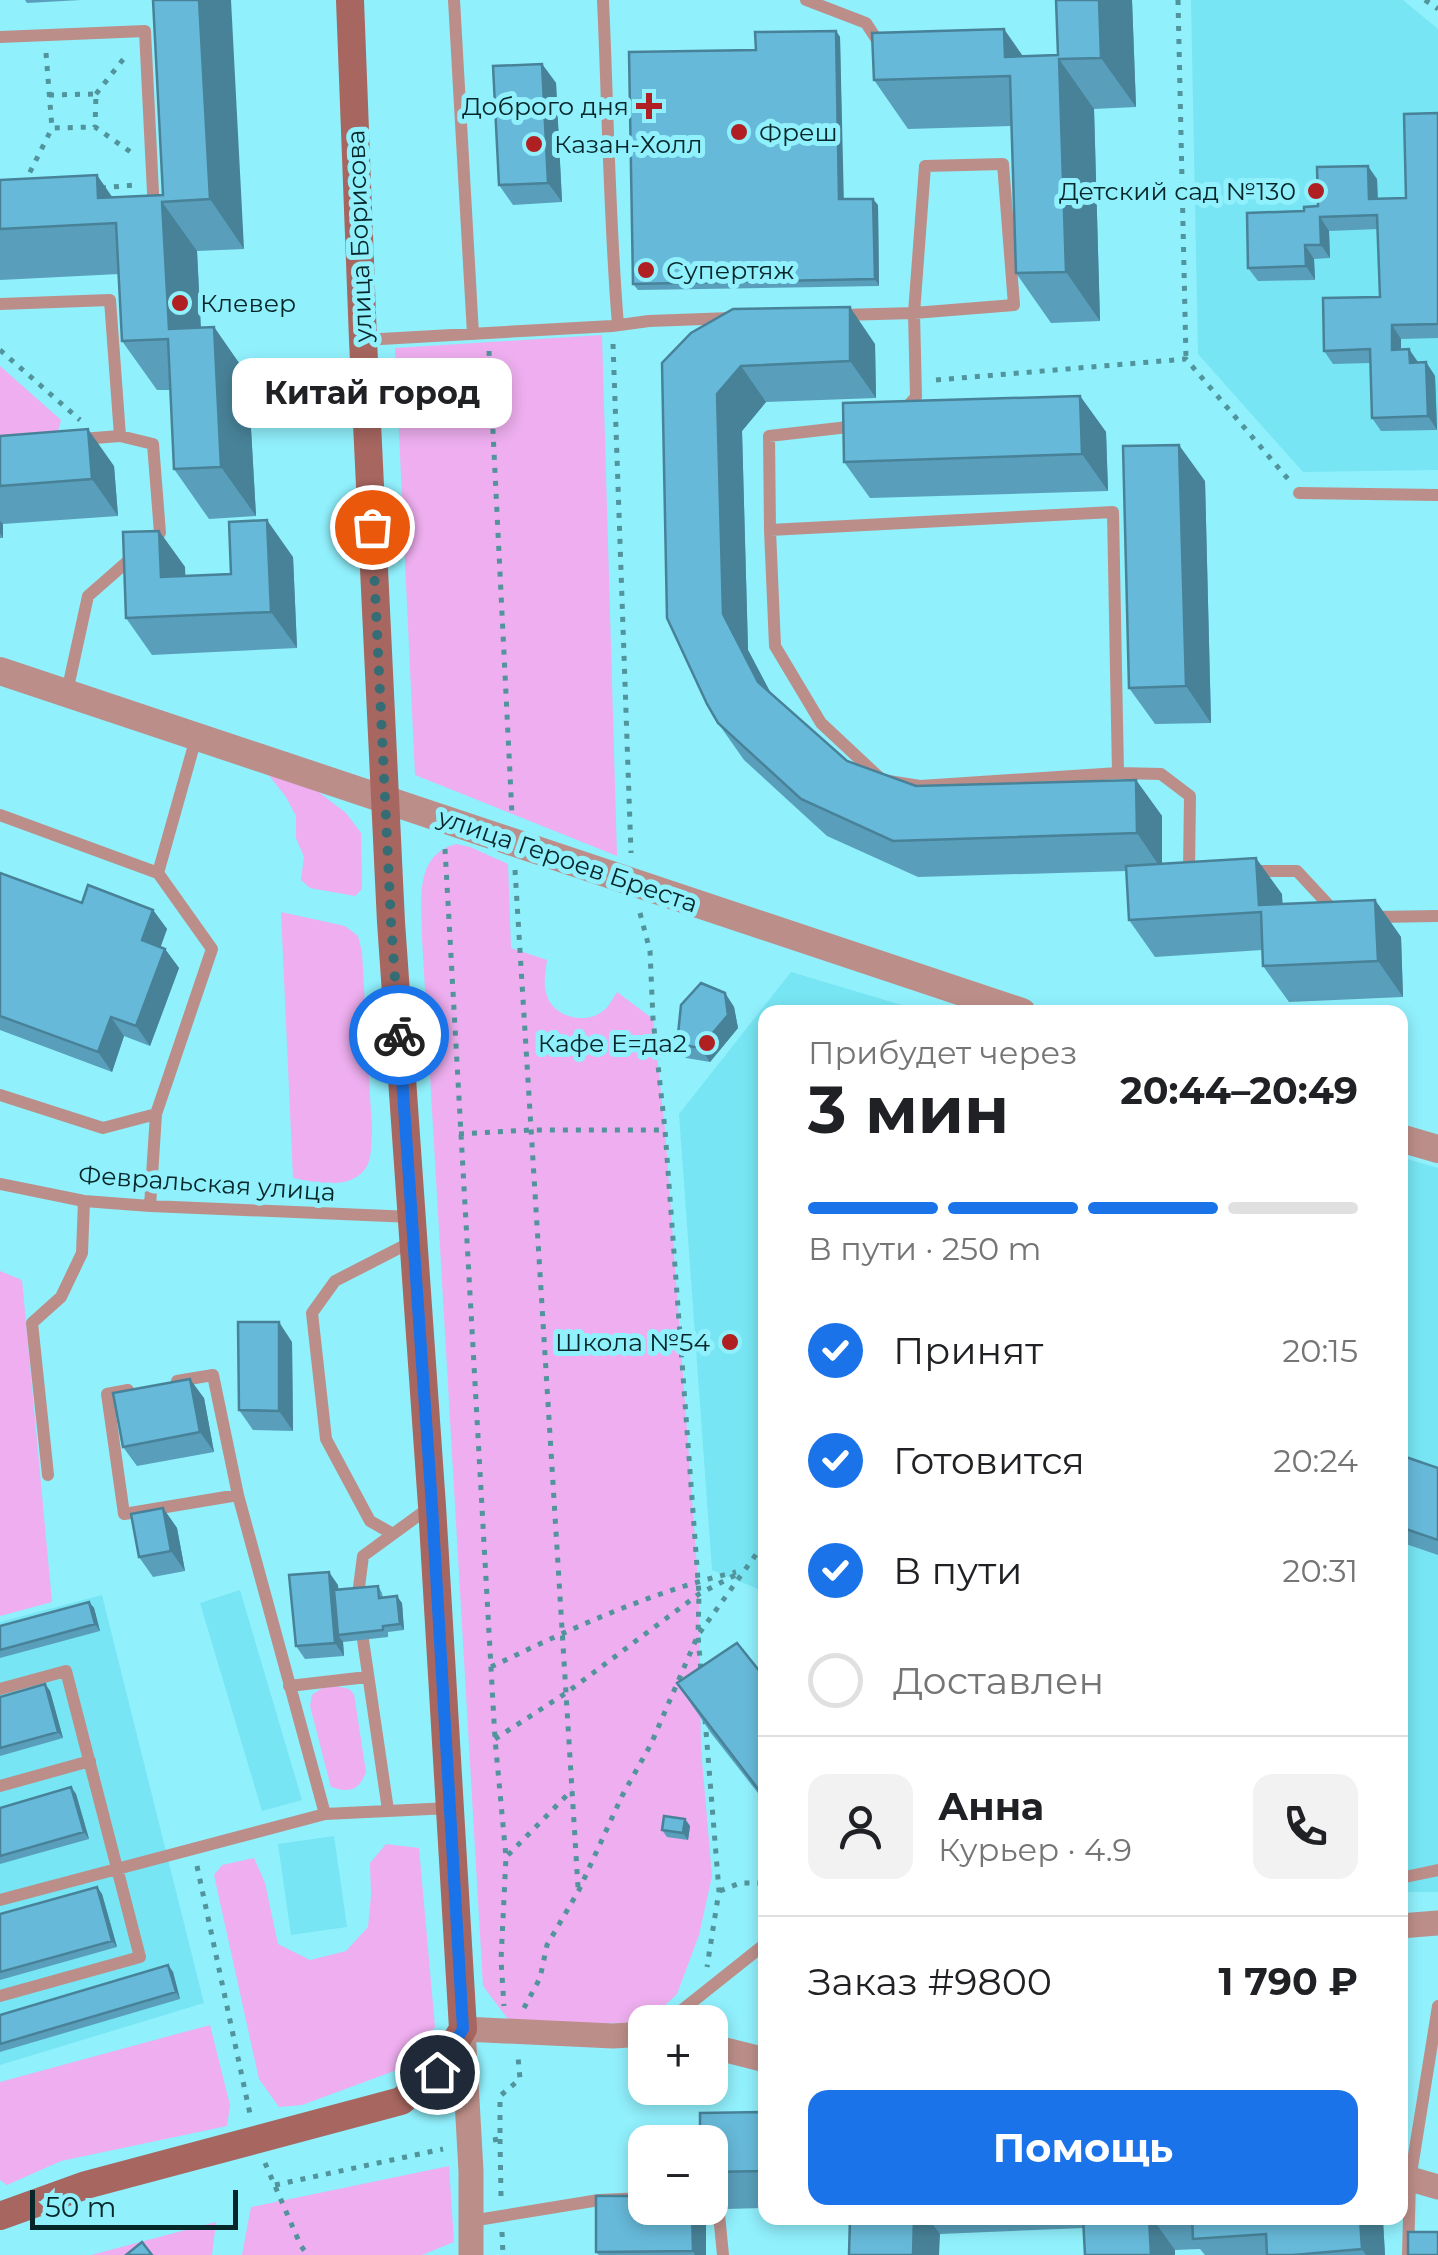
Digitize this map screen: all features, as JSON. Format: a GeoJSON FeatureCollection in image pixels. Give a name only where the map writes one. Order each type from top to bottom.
{"type":"FeatureCollection","features":[{"type":"Feature","properties":{"kind":"main road","name":"улица Борисова"},"geometry":{"type":"LineString","coordinates":[[350,0],[391,922],[432,1506],[463,2029]]}},
{"type":"Feature","properties":{"kind":"main road"},"geometry":{"type":"LineString","coordinates":[[0,2216],[86,2185],[401,2102],[437,2072],[463,2029]]}},
{"type":"Feature","properties":{"kind":"street","name":"улица Героев Бреста"},"geometry":{"type":"LineString","coordinates":[[0,670],[1001,1005]]}},
{"type":"Feature","properties":{"kind":"street"},"geometry":{"type":"LineString","coordinates":[[1408,1140],[1438,1149]]}},
{"type":"Feature","properties":{"kind":"street"},"geometry":{"type":"LineString","coordinates":[[1408,1926],[1438,1924]]}},
{"type":"Feature","properties":{"kind":"street"},"geometry":{"type":"LineString","coordinates":[[471,2255],[463,2029],[514,2019],[613,2036],[628,2035]]}},
{"type":"Feature","properties":{"kind":"street"},"geometry":{"type":"LineString","coordinates":[[728,2051],[758,2058]]}},
{"type":"Feature","properties":{"kind":"street"},"geometry":{"type":"LineString","coordinates":[[1408,2179],[1438,2188]]}},
{"type":"Feature","properties":{"kind":"lane"},"geometry":{"type":"LineString","coordinates":[[454,0],[472,334]]}},
{"type":"Feature","properties":{"kind":"lane"},"geometry":{"type":"LineString","coordinates":[[604,0],[615,325]]}},
{"type":"Feature","properties":{"kind":"lane"},"geometry":{"type":"LineString","coordinates":[[806,0],[866,23],[889,58]]}},
{"type":"Feature","properties":{"kind":"lane"},"geometry":{"type":"LineString","coordinates":[[0,36],[146,31],[154,217]]}},
{"type":"Feature","properties":{"kind":"lane"},"geometry":{"type":"LineString","coordinates":[[819,316],[914,313],[1014,305],[1003,164],[925,166],[914,313],[916,397],[899,416]]}},
{"type":"Feature","properties":{"kind":"lane"},"geometry":{"type":"LineString","coordinates":[[0,304],[110,300],[120,436]]}},
{"type":"Feature","properties":{"kind":"lane"},"geometry":{"type":"LineString","coordinates":[[363,340],[649,320],[744,318]]}},
{"type":"Feature","properties":{"kind":"lane"},"geometry":{"type":"LineString","coordinates":[[864,425],[768,436],[775,646],[821,723],[882,780],[920,786],[1160,774],[1190,796],[1189,870],[1207,870]]}},
{"type":"Feature","properties":{"kind":"lane"},"geometry":{"type":"LineString","coordinates":[[67,441],[120,436],[153,444],[160,533],[88,596],[67,692]]}},
{"type":"Feature","properties":{"kind":"lane"},"geometry":{"type":"LineString","coordinates":[[1300,493],[1438,494]]}},
{"type":"Feature","properties":{"kind":"lane"},"geometry":{"type":"LineString","coordinates":[[770,530],[1113,512],[1118,774]]}},
{"type":"Feature","properties":{"kind":"lane"},"geometry":{"type":"LineString","coordinates":[[158,873],[197,735]]}},
{"type":"Feature","properties":{"kind":"lane"},"geometry":{"type":"LineString","coordinates":[[0,814],[158,873],[212,949],[156,1114],[150,1206]]}},
{"type":"Feature","properties":{"kind":"lane"},"geometry":{"type":"LineString","coordinates":[[1243,870],[1297,872],[1341,918]]}},
{"type":"Feature","properties":{"kind":"lane"},"geometry":{"type":"LineString","coordinates":[[1360,917],[1438,916]]}},
{"type":"Feature","properties":{"kind":"lane"},"geometry":{"type":"LineString","coordinates":[[0,1094],[104,1128],[156,1114]]}},
{"type":"Feature","properties":{"kind":"lane","name":"Февральская улица"},"geometry":{"type":"LineString","coordinates":[[0,1184],[84,1201],[412,1229]]}},
{"type":"Feature","properties":{"kind":"lane"},"geometry":{"type":"LineString","coordinates":[[48,1475],[32,1323],[61,1298],[82,1253],[84,1201]]}},
{"type":"Feature","properties":{"kind":"lane"},"geometry":{"type":"LineString","coordinates":[[393,1534],[370,1521],[326,1439],[312,1314],[335,1281],[412,1229]]}},
{"type":"Feature","properties":{"kind":"lane"},"geometry":{"type":"LineString","coordinates":[[160,1384],[213,1374],[238,1495],[325,1814]]}},
{"type":"Feature","properties":{"kind":"lane"},"geometry":{"type":"LineString","coordinates":[[142,1388],[107,1394],[124,1514],[238,1495]]}},
{"type":"Feature","properties":{"kind":"lane"},"geometry":{"type":"LineString","coordinates":[[358,1596],[363,1556],[432,1506]]}},
{"type":"Feature","properties":{"kind":"lane"},"geometry":{"type":"LineString","coordinates":[[363,1640],[388,1810]]}},
{"type":"Feature","properties":{"kind":"lane"},"geometry":{"type":"LineString","coordinates":[[0,1689],[66,1671],[140,1956],[0,1996]]}},
{"type":"Feature","properties":{"kind":"lane"},"geometry":{"type":"LineString","coordinates":[[289,1686],[367,1677]]}},
{"type":"Feature","properties":{"kind":"lane"},"geometry":{"type":"LineString","coordinates":[[0,1786],[90,1760]]}},
{"type":"Feature","properties":{"kind":"lane"},"geometry":{"type":"LineString","coordinates":[[0,1900],[325,1814],[450,1808]]}},
{"type":"Feature","properties":{"kind":"lane"},"geometry":{"type":"LineString","coordinates":[[1408,1876],[1438,1870]]}},
{"type":"Feature","properties":{"kind":"lane"},"geometry":{"type":"LineString","coordinates":[[688,2005],[758,1950]]}},
{"type":"Feature","properties":{"kind":"lane"},"geometry":{"type":"LineString","coordinates":[[1408,2162],[1438,2006]]}},
{"type":"Feature","properties":{"kind":"lane"},"geometry":{"type":"LineString","coordinates":[[471,2221],[628,2199]]}},
{"type":"Feature","properties":{"kind":"lane"},"geometry":{"type":"LineString","coordinates":[[720,2225],[723,2255]]}},
{"type":"Feature","properties":{"kind":"lane"},"geometry":{"type":"LineString","coordinates":[[1407,2225],[1408,2255]]}},
{"type":"Feature","properties":{"kind":"path"},"geometry":{"type":"LineString","coordinates":[[1178,0],[1186,358],[1300,493]]}},
{"type":"Feature","properties":{"kind":"path"},"geometry":{"type":"LineString","coordinates":[[1426,0],[1438,9]]}},
{"type":"Feature","properties":{"kind":"path"},"geometry":{"type":"LineString","coordinates":[[95,127],[96,94],[146,31]]}},
{"type":"Feature","properties":{"kind":"path"},"geometry":{"type":"LineString","coordinates":[[18,196],[52,128],[44,35]]}},
{"type":"Feature","properties":{"kind":"path"},"geometry":{"type":"LineString","coordinates":[[50,95],[96,94]]}},
{"type":"Feature","properties":{"kind":"path"},"geometry":{"type":"LineString","coordinates":[[52,128],[95,127],[152,168]]}},
{"type":"Feature","properties":{"kind":"path"},"geometry":{"type":"LineString","coordinates":[[95,188],[152,183]]}},
{"type":"Feature","properties":{"kind":"path"},"geometry":{"type":"LineString","coordinates":[[615,325],[632,882],[650,951],[699,1594],[701,1674]]}},
{"type":"Feature","properties":{"kind":"path"},"geometry":{"type":"LineString","coordinates":[[488,333],[513,841],[578,1890]]}},
{"type":"Feature","properties":{"kind":"path"},"geometry":{"type":"LineString","coordinates":[[0,350],[100,438]]}},
{"type":"Feature","properties":{"kind":"path"},"geometry":{"type":"LineString","coordinates":[[916,382],[1186,358]]}},
{"type":"Feature","properties":{"kind":"path"},"geometry":{"type":"LineString","coordinates":[[274,2185],[500,2139],[500,2096],[520,2080],[514,2019],[501,1960],[506,1856],[495,1739],[444,818]]}},
{"type":"Feature","properties":{"kind":"path"},"geometry":{"type":"LineString","coordinates":[[460,1134],[665,1130]]}},
{"type":"Feature","properties":{"kind":"path"},"geometry":{"type":"LineString","coordinates":[[514,2019],[540,1978],[547,1945],[651,1744],[698,1635],[758,1552]]}},
{"type":"Feature","properties":{"kind":"path"},"geometry":{"type":"LineString","coordinates":[[491,1667],[618,1608],[698,1581],[744,1571]]}},
{"type":"Feature","properties":{"kind":"path"},"geometry":{"type":"LineString","coordinates":[[495,1739],[566,1693],[699,1594],[744,1571]]}},
{"type":"Feature","properties":{"kind":"path"},"geometry":{"type":"LineString","coordinates":[[702,1994],[719,1891],[704,1714]]}},
{"type":"Feature","properties":{"kind":"path"},"geometry":{"type":"LineString","coordinates":[[506,1856],[572,1790]]}},
{"type":"Feature","properties":{"kind":"path"},"geometry":{"type":"LineString","coordinates":[[194,1848],[255,2140],[308,2255]]}},
{"type":"Feature","properties":{"kind":"path"},"geometry":{"type":"LineString","coordinates":[[719,1891],[740,1882],[758,1883]]}},
{"type":"Feature","properties":{"kind":"shaded area","name":"Детский сад №130"},"geometry":{"type":"Polygon","coordinates":[[[1191,0],[1403,0],[1438,29],[1438,470],[1303,472],[1198,354],[1191,0]]]}},
{"type":"Feature","properties":{"kind":"shaded area"},"geometry":{"type":"Polygon","coordinates":[[[602,335],[617,856],[415,775],[395,348],[602,335]]]}},
{"type":"Feature","properties":{"kind":"shaded area"},"geometry":{"type":"Polygon","coordinates":[[[0,366],[61,420],[58,431],[0,436],[0,366]]]}},
{"type":"Feature","properties":{"kind":"shaded area"},"geometry":{"type":"Polygon","coordinates":[[[268,774],[308,784],[346,813],[361,833],[362,889],[355,896],[310,888],[301,880],[304,857],[296,838],[296,816],[268,774]]]}},
{"type":"Feature","properties":{"kind":"shaded area"},"geometry":{"type":"Polygon","coordinates":[[[456,844],[508,864],[511,948],[547,960],[545,988],[549,1000],[561,1013],[578,1018],[596,1015],[617,992],[653,1019],[665,1130],[699,1594],[701,1749],[712,1876],[699,1935],[677,1994],[665,2005],[628,2005],[628,2023],[514,2027],[483,1986],[422,938],[423,882],[426,869],[442,850],[456,844]]]}},
{"type":"Feature","properties":{"kind":"shaded area"},"geometry":{"type":"Polygon","coordinates":[[[281,912],[345,926],[358,936],[362,952],[371,1148],[362,1173],[345,1182],[293,1178],[281,912]]]}},
{"type":"Feature","properties":{"kind":"shaded area","name":"Школа №54"},"geometry":{"type":"Polygon","coordinates":[[[791,972],[902,1005],[765,1005],[791,972]]]}},
{"type":"Feature","properties":{"kind":"shaded area","name":"Школа №54"},"geometry":{"type":"Polygon","coordinates":[[[758,1014],[758,1589],[712,1570],[679,1114],[758,1014]]]}},
{"type":"Feature","properties":{"kind":"shaded area"},"geometry":{"type":"Polygon","coordinates":[[[1408,1159],[1438,1168],[1438,1892],[1408,1892],[1408,1159]]]}},
{"type":"Feature","properties":{"kind":"shaded area"},"geometry":{"type":"Polygon","coordinates":[[[0,1271],[22,1280],[52,1602],[0,1616],[0,1271]]]}},
{"type":"Feature","properties":{"kind":"shaded area"},"geometry":{"type":"Polygon","coordinates":[[[240,1590],[302,1800],[262,1811],[200,1603],[240,1590]]]}},
{"type":"Feature","properties":{"kind":"shaded area"},"geometry":{"type":"Polygon","coordinates":[[[102,1595],[204,2003],[0,2065],[0,1622],[102,1595]]]}},
{"type":"Feature","properties":{"kind":"shaded area"},"geometry":{"type":"Polygon","coordinates":[[[336,1686],[354,1694],[366,1772],[357,1787],[348,1790],[331,1787],[310,1706],[312,1695],[322,1688],[336,1686]]]}},
{"type":"Feature","properties":{"kind":"shaded area"},"geometry":{"type":"Polygon","coordinates":[[[334,1836],[347,1927],[291,1935],[278,1844],[334,1836]]]}},
{"type":"Feature","properties":{"kind":"shaded area"},"geometry":{"type":"Polygon","coordinates":[[[386,1844],[419,1848],[435,2027],[405,2067],[302,2105],[279,2107],[259,2079],[214,1875],[222,1865],[254,1858],[265,1883],[278,1944],[310,1960],[346,1951],[368,1927],[370,1863],[386,1844]]]}},
{"type":"Feature","properties":{"kind":"shaded area"},"geometry":{"type":"Polygon","coordinates":[[[210,2025],[230,2105],[227,2126],[61,2161],[7,2185],[0,2180],[0,2082],[210,2025]]]}},
{"type":"Feature","properties":{"kind":"shaded area"},"geometry":{"type":"Polygon","coordinates":[[[449,2166],[454,2242],[422,2255],[242,2255],[251,2207],[449,2166]]]}},
{"type":"Feature","properties":{"kind":"shaded area"},"geometry":{"type":"Polygon","coordinates":[[[216,2222],[212,2255],[91,2255],[216,2222]]]}},
{"type":"Feature","properties":{"kind":"building"},"geometry":{"type":"Polygon","coordinates":[[[153,0],[199,0],[210,199],[162,202],[169,329],[214,327],[221,467],[174,469],[168,339],[122,341],[116,223],[0,229],[0,180],[97,175],[98,198],[163,195],[153,0]]]}},
{"type":"Feature","properties":{"kind":"building"},"geometry":{"type":"Polygon","coordinates":[[[1056,0],[1099,0],[1101,58],[1059,59],[1066,272],[1016,273],[1010,76],[874,80],[872,33],[1004,29],[1005,57],[1058,55],[1056,0]]]}},
{"type":"Feature","properties":{"kind":"building","name":"Фреш"},"geometry":{"type":"Polygon","coordinates":[[[836,31],[839,199],[873,199],[875,279],[633,284],[629,52],[756,50],[755,32],[836,31]]]}},
{"type":"Feature","properties":{"kind":"building","name":"Казан-Холл"},"geometry":{"type":"Polygon","coordinates":[[[542,64],[548,183],[499,185],[493,66],[542,64]]]}},
{"type":"Feature","properties":{"kind":"building"},"geometry":{"type":"Polygon","coordinates":[[[1438,113],[1438,324],[1392,325],[1392,350],[1409,349],[1410,363],[1426,362],[1428,416],[1372,418],[1370,349],[1324,351],[1323,298],[1380,297],[1377,215],[1320,217],[1321,245],[1305,245],[1306,266],[1248,268],[1247,213],[1304,211],[1304,207],[1318,206],[1317,167],[1368,166],[1369,199],[1406,198],[1404,114],[1438,113]]]}},
{"type":"Feature","properties":{"kind":"building"},"geometry":{"type":"Polygon","coordinates":[[[850,307],[850,361],[741,366],[717,394],[723,614],[758,682],[847,761],[916,786],[1136,780],[1137,833],[893,841],[801,799],[718,723],[707,704],[667,618],[662,363],[691,333],[733,309],[850,307]]]}},
{"type":"Feature","properties":{"kind":"building"},"geometry":{"type":"Polygon","coordinates":[[[1080,396],[1082,454],[844,462],[843,403],[1080,396]]]}},
{"type":"Feature","properties":{"kind":"building"},"geometry":{"type":"Polygon","coordinates":[[[88,429],[92,479],[0,486],[0,436],[88,429]]]}},
{"type":"Feature","properties":{"kind":"building"},"geometry":{"type":"Polygon","coordinates":[[[1179,445],[1186,686],[1129,688],[1123,446],[1179,445]]]}},
{"type":"Feature","properties":{"kind":"building"},"geometry":{"type":"Polygon","coordinates":[[[267,520],[271,612],[126,618],[123,532],[159,531],[161,577],[231,574],[229,522],[267,520]]]}},
{"type":"Feature","properties":{"kind":"building"},"geometry":{"type":"Polygon","coordinates":[[[1256,858],[1259,905],[1375,900],[1378,961],[1263,966],[1261,912],[1129,920],[1126,866],[1256,858]]]}},
{"type":"Feature","properties":{"kind":"building"},"geometry":{"type":"Polygon","coordinates":[[[0,873],[82,903],[88,885],[153,910],[142,940],[165,949],[136,1026],[111,1017],[98,1052],[0,1016],[0,873]]]}},
{"type":"Feature","properties":{"kind":"building"},"geometry":{"type":"Polygon","coordinates":[[[701,983],[725,993],[728,1015],[700,1048],[677,1044],[681,1005],[701,983]]]}},
{"type":"Feature","properties":{"kind":"building"},"geometry":{"type":"Polygon","coordinates":[[[238,1322],[279,1322],[279,1411],[239,1410],[238,1322]]]}},
{"type":"Feature","properties":{"kind":"building"},"geometry":{"type":"Polygon","coordinates":[[[190,1379],[200,1432],[123,1447],[113,1393],[190,1379]]]}},
{"type":"Feature","properties":{"kind":"building"},"geometry":{"type":"Polygon","coordinates":[[[1408,1458],[1438,1468],[1438,1540],[1408,1530],[1408,1458]]]}},
{"type":"Feature","properties":{"kind":"building"},"geometry":{"type":"Polygon","coordinates":[[[163,1508],[171,1551],[139,1557],[131,1514],[163,1508]]]}},
{"type":"Feature","properties":{"kind":"building"},"geometry":{"type":"Polygon","coordinates":[[[329,1572],[335,1643],[296,1646],[289,1575],[329,1572]]]}},
{"type":"Feature","properties":{"kind":"building"},"geometry":{"type":"Polygon","coordinates":[[[378,1586],[379,1598],[397,1596],[400,1624],[338,1635],[334,1590],[378,1586]]]}},
{"type":"Feature","properties":{"kind":"building"},"geometry":{"type":"Polygon","coordinates":[[[89,1602],[95,1624],[0,1650],[0,1626],[89,1602]]]}},
{"type":"Feature","properties":{"kind":"building"},"geometry":{"type":"Polygon","coordinates":[[[737,1643],[758,1669],[758,1789],[677,1683],[737,1643]]]}},
{"type":"Feature","properties":{"kind":"building"},"geometry":{"type":"Polygon","coordinates":[[[45,1684],[58,1732],[0,1748],[0,1697],[45,1684]]]}},
{"type":"Feature","properties":{"kind":"building"},"geometry":{"type":"Polygon","coordinates":[[[71,1787],[84,1832],[0,1856],[0,1808],[71,1787]]]}},
{"type":"Feature","properties":{"kind":"building"},"geometry":{"type":"Polygon","coordinates":[[[664,1816],[685,1819],[683,1833],[662,1830],[664,1816]]]}},
{"type":"Feature","properties":{"kind":"building"},"geometry":{"type":"Polygon","coordinates":[[[97,1887],[112,1941],[0,1972],[0,1914],[97,1887]]]}},
{"type":"Feature","properties":{"kind":"building"},"geometry":{"type":"Polygon","coordinates":[[[168,1965],[176,1992],[0,2044],[0,2015],[168,1965]]]}},
{"type":"Feature","properties":{"kind":"building"},"geometry":{"type":"Polygon","coordinates":[[[758,2112],[758,2171],[728,2172],[728,2125],[700,2125],[700,2113],[758,2112]]]}},
{"type":"Feature","properties":{"kind":"building"},"geometry":{"type":"Polygon","coordinates":[[[596,2196],[628,2196],[628,2225],[692,2225],[693,2251],[596,2252],[596,2196]]]}},
{"type":"Feature","properties":{"kind":"building"},"geometry":{"type":"Polygon","coordinates":[[[850,2225],[914,2225],[913,2255],[849,2255],[850,2225]]]}},
{"type":"Feature","properties":{"kind":"building"},"geometry":{"type":"Polygon","coordinates":[[[1083,2225],[1149,2225],[1151,2255],[1085,2255],[1083,2225]]]}},
{"type":"Feature","properties":{"kind":"building"},"geometry":{"type":"Polygon","coordinates":[[[1192,2225],[1360,2225],[1362,2249],[1267,2255],[1266,2234],[1193,2239],[1192,2225]]]}},
{"type":"Feature","properties":{"kind":"building"},"geometry":{"type":"Polygon","coordinates":[[[1408,2232],[1438,2232],[1438,2255],[1408,2255],[1408,2232]]]}},
{"type":"Feature","properties":{"kind":"building"},"geometry":{"type":"Polygon","coordinates":[[[142,2242],[152,2255],[126,2255],[142,2242]]]}},
{"type":"Feature","properties":{"kind":"way so far"},"geometry":{"type":"LineString","coordinates":[[372,527],[399,1035]]}},
{"type":"Feature","properties":{"kind":"place","name":"Доброго дня"},"geometry":{"type":"Point","coordinates":[649,106]}},
{"type":"Feature","properties":{"kind":"place","name":"Фреш"},"geometry":{"type":"Point","coordinates":[739,132]}},
{"type":"Feature","properties":{"kind":"place","name":"Казан-Холл"},"geometry":{"type":"Point","coordinates":[534,144]}},
{"type":"Feature","properties":{"kind":"place","name":"Детский сад №130"},"geometry":{"type":"Point","coordinates":[1316,191]}},
{"type":"Feature","properties":{"kind":"place","name":"Супертяж"},"geometry":{"type":"Point","coordinates":[646,270]}},
{"type":"Feature","properties":{"kind":"place","name":"Клевер"},"geometry":{"type":"Point","coordinates":[180,303]}},
{"type":"Feature","properties":{"kind":"place","name":"Китай город"},"geometry":{"type":"Point","coordinates":[372,527]}},
{"type":"Feature","properties":{"kind":"place","name":"Кафе Е=да2"},"geometry":{"type":"Point","coordinates":[707,1043]}},
{"type":"Feature","properties":{"kind":"place","name":"Школа №54"},"geometry":{"type":"Point","coordinates":[730,1342]}},
{"type":"Feature","properties":{"kind":"route"},"geometry":{"type":"LineString","coordinates":[[399,1035],[463,2029],[437,2072]]}}]}
